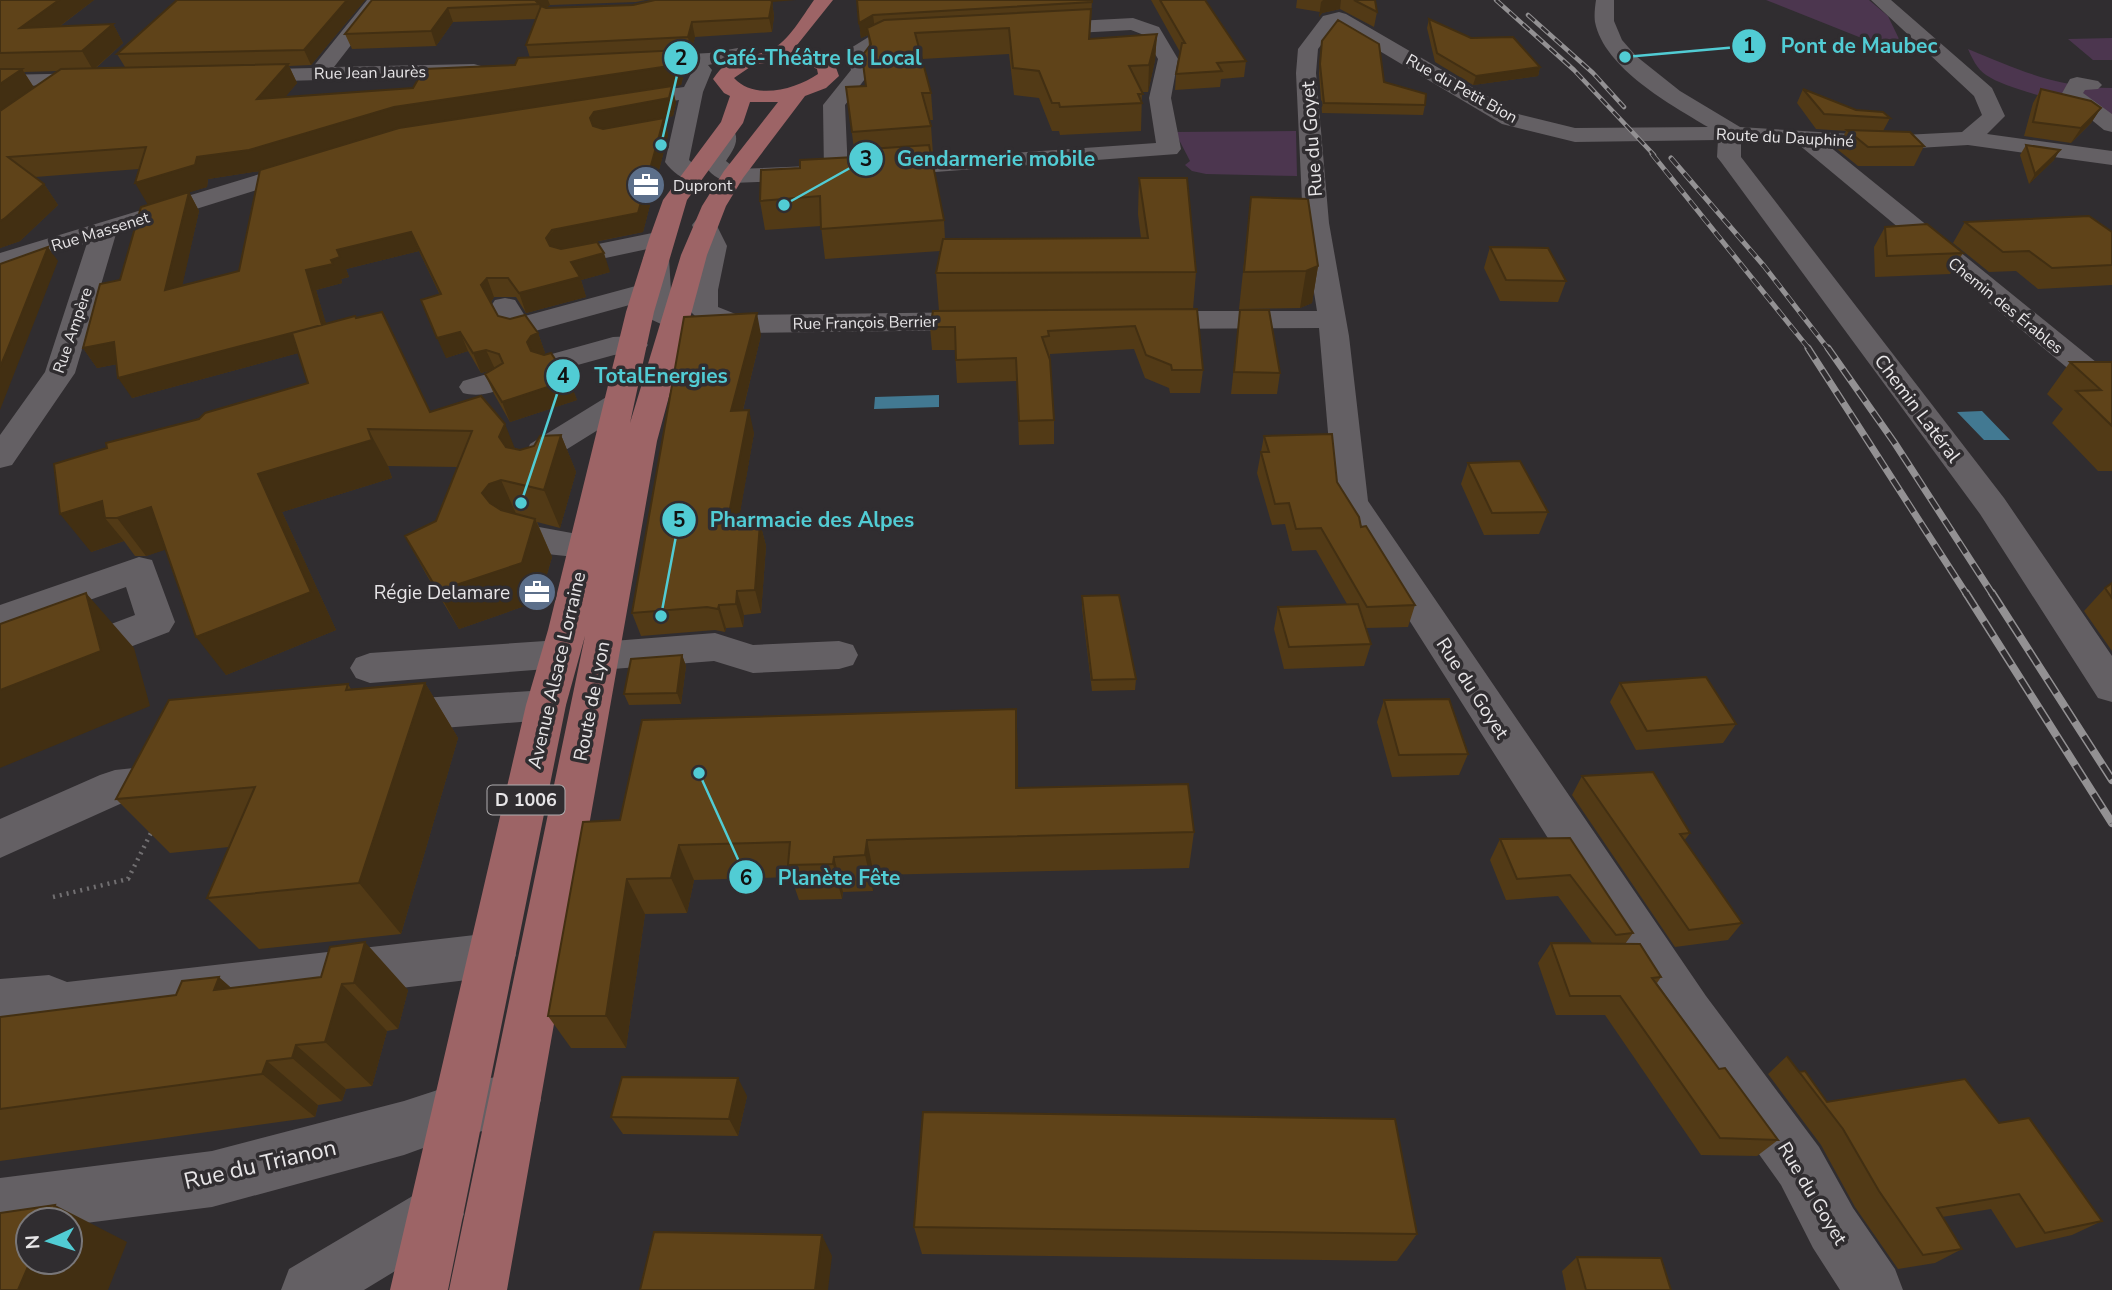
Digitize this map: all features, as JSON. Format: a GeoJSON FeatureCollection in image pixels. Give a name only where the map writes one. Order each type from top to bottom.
{"type":"FeatureCollection","features":[{"type":"Feature","properties":{"kind":"main road"},"geometry":{"type":"LineString","coordinates":[[777,55],[792,41],[824,0]]}},
{"type":"Feature","properties":{"kind":"main road"},"geometry":{"type":"LineString","coordinates":[[816,50],[827,66],[829,76],[818,86],[796,94],[768,97],[742,94],[728,88],[723,79],[741,60],[777,55],[816,50]]}},
{"type":"Feature","properties":{"kind":"main road","name":"D 1006"},"geometry":{"type":"LineString","coordinates":[[692,174],[732,123],[742,94]]}},
{"type":"Feature","properties":{"kind":"main road","name":"D 1006"},"geometry":{"type":"LineString","coordinates":[[676,321],[705,225],[732,176],[796,94]]}},
{"type":"Feature","properties":{"kind":"main road","name":"Avenue Alsace Lorraine"},"geometry":{"type":"LineString","coordinates":[[419,1290],[546,705],[580,655],[586,546],[633,345],[675,200],[692,174]]}},
{"type":"Feature","properties":{"kind":"main road","name":"Route de Lyon"},"geometry":{"type":"LineString","coordinates":[[478,1290],[515,1100],[580,655],[676,321]]}},
{"type":"Feature","properties":{"kind":"street"},"geometry":{"type":"LineString","coordinates":[[318,74],[377,0]]}},
{"type":"Feature","properties":{"kind":"street"},"geometry":{"type":"LineString","coordinates":[[1605,0],[1603,26],[1625,57],[1658,86],[1735,133]]}},
{"type":"Feature","properties":{"kind":"street"},"geometry":{"type":"LineString","coordinates":[[1880,0],[1984,93],[1994,116],[1968,138]]}},
{"type":"Feature","properties":{"kind":"street","name":"Rue du Petit Bion"},"geometry":{"type":"LineString","coordinates":[[1342,9],[1510,119],[1575,135],[1697,133]]}},
{"type":"Feature","properties":{"kind":"street","name":"Rue du Goyet"},"geometry":{"type":"LineString","coordinates":[[1342,9],[1308,48],[1306,73],[1316,223],[1331,319],[1351,502],[1688,1013],[1800,1166],[1833,1228],[1874,1290]]}},
{"type":"Feature","properties":{"kind":"street"},"geometry":{"type":"LineString","coordinates":[[725,134],[725,143],[714,162],[722,172],[732,176],[836,172],[1170,149],[1160,98],[1168,59],[1152,31],[1133,24],[1021,29]]}},
{"type":"Feature","properties":{"kind":"street"},"geometry":{"type":"LineString","coordinates":[[836,172],[834,105],[861,71],[856,51],[882,37],[938,34]]}},
{"type":"Feature","properties":{"kind":"street"},"geometry":{"type":"LineString","coordinates":[[692,174],[677,162],[692,92],[709,60]]}},
{"type":"Feature","properties":{"kind":"street"},"geometry":{"type":"LineString","coordinates":[[612,69],[635,70],[637,63],[741,60]]}},
{"type":"Feature","properties":{"kind":"street","name":"Rue Jean Jaurès"},"geometry":{"type":"LineString","coordinates":[[223,76],[489,69]]}},
{"type":"Feature","properties":{"kind":"street"},"geometry":{"type":"LineString","coordinates":[[0,81],[107,76]]}},
{"type":"Feature","properties":{"kind":"street"},"geometry":{"type":"LineString","coordinates":[[33,103],[66,80]]}},
{"type":"Feature","properties":{"kind":"street"},"geometry":{"type":"LineString","coordinates":[[2091,85],[2077,83],[2072,95],[2112,125]]}},
{"type":"Feature","properties":{"kind":"street"},"geometry":{"type":"LineString","coordinates":[[596,107],[692,92]]}},
{"type":"Feature","properties":{"kind":"street"},"geometry":{"type":"LineString","coordinates":[[658,128],[685,122]]}},
{"type":"Feature","properties":{"kind":"street","name":"Route du Dauphiné"},"geometry":{"type":"LineString","coordinates":[[1697,133],[1884,143],[1968,138],[2112,158]]}},
{"type":"Feature","properties":{"kind":"street","name":"Chemin Latéral"},"geometry":{"type":"LineString","coordinates":[[1735,133],[1730,138],[1729,157],[1992,506],[2112,687]]}},
{"type":"Feature","properties":{"kind":"street","name":"Chemin des Érables"},"geometry":{"type":"LineString","coordinates":[[1805,138],[2112,390]]}},
{"type":"Feature","properties":{"kind":"street","name":"Rue Massenet"},"geometry":{"type":"LineString","coordinates":[[0,261],[325,161]]}},
{"type":"Feature","properties":{"kind":"street","name":"Rue François Berrier"},"geometry":{"type":"LineString","coordinates":[[705,225],[714,246],[704,289],[704,311],[734,324]]}},
{"type":"Feature","properties":{"kind":"street","name":"Rue Ampère"},"geometry":{"type":"LineString","coordinates":[[0,458],[60,373],[104,230]]}},
{"type":"Feature","properties":{"kind":"street"},"geometry":{"type":"LineString","coordinates":[[505,306],[517,327],[655,263],[642,241],[568,258]]}},
{"type":"Feature","properties":{"kind":"street","name":"Avenue Alsace Lorraine"},"geometry":{"type":"LineString","coordinates":[[655,263],[658,312],[676,321]]}},
{"type":"Feature","properties":{"kind":"street"},"geometry":{"type":"LineString","coordinates":[[1120,320],[1331,319]]}},
{"type":"Feature","properties":{"kind":"street","name":"Rue François Berrier"},"geometry":{"type":"LineString","coordinates":[[676,321],[689,328],[734,324],[1010,321]]}},
{"type":"Feature","properties":{"kind":"street"},"geometry":{"type":"LineString","coordinates":[[552,363],[613,346],[633,345]]}},
{"type":"Feature","properties":{"kind":"street"},"geometry":{"type":"LineString","coordinates":[[535,475],[541,451],[619,403]]}},
{"type":"Feature","properties":{"kind":"street"},"geometry":{"type":"LineString","coordinates":[[519,531],[531,538],[586,546]]}},
{"type":"Feature","properties":{"kind":"street"},"geometry":{"type":"LineString","coordinates":[[0,619],[139,569],[156,622],[0,682]]}},
{"type":"Feature","properties":{"kind":"street"},"geometry":{"type":"LineString","coordinates":[[370,668],[715,647],[753,659],[839,655]]}},
{"type":"Feature","properties":{"kind":"street"},"geometry":{"type":"LineString","coordinates":[[371,717],[546,705]]}},
{"type":"Feature","properties":{"kind":"street"},"geometry":{"type":"LineString","coordinates":[[0,839],[115,787],[156,800]]}},
{"type":"Feature","properties":{"kind":"street"},"geometry":{"type":"LineString","coordinates":[[0,1002],[49,998],[62,1006],[492,955]]}},
{"type":"Feature","properties":{"kind":"street","name":"Rue du Trianon"},"geometry":{"type":"LineString","coordinates":[[4,1206],[212,1179],[404,1128],[460,1109],[515,1100]]}},
{"type":"Feature","properties":{"kind":"street"},"geometry":{"type":"LineString","coordinates":[[310,1290],[436,1214]]}},
{"type":"Feature","properties":{"kind":"path"},"geometry":{"type":"LineString","coordinates":[[53,897],[128,878],[156,800]]}},
{"type":"Feature","properties":{"kind":"shaded area"},"geometry":{"type":"Polygon","coordinates":[[[1766,0],[1869,0],[1888,16],[1899,39],[1869,41],[1766,0]]]}},
{"type":"Feature","properties":{"kind":"shaded area"},"geometry":{"type":"Polygon","coordinates":[[[2112,38],[2112,60],[2093,60],[2068,39],[2112,38]]]}},
{"type":"Feature","properties":{"kind":"shaded area"},"geometry":{"type":"Polygon","coordinates":[[[1968,49],[2055,81],[2112,88],[2112,114],[1997,81],[1980,70],[1968,49]]]}},
{"type":"Feature","properties":{"kind":"shaded area"},"geometry":{"type":"Polygon","coordinates":[[[1296,131],[1297,176],[1206,174],[1192,171],[1185,165],[1190,161],[1175,132],[1296,131]]]}},
{"type":"Feature","properties":{"kind":"water"},"geometry":{"type":"Polygon","coordinates":[[[939,395],[939,407],[874,409],[875,397],[939,395]]]}},
{"type":"Feature","properties":{"kind":"water"},"geometry":{"type":"Polygon","coordinates":[[[1982,411],[2010,440],[1984,440],[1957,412],[1982,411]]]}},
{"type":"Feature","properties":{"kind":"building"},"geometry":{"type":"Polygon","coordinates":[[[0,0],[59,0],[20,28],[113,24],[82,51],[0,53],[0,0]]]}},
{"type":"Feature","properties":{"kind":"building"},"geometry":{"type":"Polygon","coordinates":[[[177,0],[347,0],[304,50],[117,54],[177,0]]]}},
{"type":"Feature","properties":{"kind":"building"},"geometry":{"type":"Polygon","coordinates":[[[372,0],[535,0],[539,4],[448,8],[431,31],[345,34],[372,0]]]}},
{"type":"Feature","properties":{"kind":"building"},"geometry":{"type":"Polygon","coordinates":[[[655,0],[772,2],[769,18],[692,22],[688,37],[526,45],[541,6],[633,5],[655,0]]]}},
{"type":"Feature","properties":{"kind":"building"},"geometry":{"type":"Polygon","coordinates":[[[857,0],[1092,2],[873,15],[859,23],[857,0]]]}},
{"type":"Feature","properties":{"kind":"building"},"geometry":{"type":"Polygon","coordinates":[[[1160,0],[1205,0],[1246,61],[1217,63],[1222,71],[1176,74],[1182,43],[1185,43],[1160,0]]]}},
{"type":"Feature","properties":{"kind":"building"},"geometry":{"type":"Polygon","coordinates":[[[1354,0],[1375,0],[1377,12],[1354,0]]]}},
{"type":"Feature","properties":{"kind":"building"},"geometry":{"type":"Polygon","coordinates":[[[1091,9],[1089,39],[1157,34],[1149,65],[1129,66],[1143,94],[1138,94],[1142,103],[1060,107],[1059,103],[1052,103],[1039,71],[1013,68],[1009,28],[915,33],[931,93],[922,93],[931,126],[852,132],[846,87],[866,86],[862,56],[871,44],[867,28],[884,20],[1091,9]]]}},
{"type":"Feature","properties":{"kind":"building"},"geometry":{"type":"Polygon","coordinates":[[[1429,19],[1471,38],[1513,37],[1540,67],[1476,76],[1437,53],[1429,19]]]}},
{"type":"Feature","properties":{"kind":"building"},"geometry":{"type":"Polygon","coordinates":[[[1338,20],[1379,44],[1384,82],[1426,94],[1425,105],[1324,103],[1320,64],[1322,41],[1338,20]]]}},
{"type":"Feature","properties":{"kind":"building"},"geometry":{"type":"Polygon","coordinates":[[[681,50],[676,65],[394,107],[249,150],[197,157],[195,165],[135,183],[146,147],[8,157],[44,184],[0,221],[0,111],[61,69],[288,64],[257,99],[413,88],[424,69],[515,65],[518,58],[681,50]]]}},
{"type":"Feature","properties":{"kind":"building"},"geometry":{"type":"Polygon","coordinates":[[[0,69],[22,69],[0,84],[0,69]]]}},
{"type":"Feature","properties":{"kind":"building"},"geometry":{"type":"Polygon","coordinates":[[[672,86],[669,98],[594,112],[590,118],[593,126],[603,129],[664,118],[638,213],[552,230],[546,238],[550,246],[561,249],[597,242],[604,253],[571,262],[580,277],[519,293],[508,278],[487,278],[481,285],[498,316],[510,319],[525,315],[538,333],[531,336],[527,342],[531,351],[544,355],[551,353],[569,380],[502,402],[485,374],[503,363],[499,354],[486,350],[473,353],[460,332],[437,338],[421,300],[441,294],[411,232],[337,250],[340,257],[331,260],[333,264],[306,270],[322,325],[118,378],[114,342],[83,348],[100,284],[120,280],[141,207],[189,192],[165,290],[239,271],[260,170],[399,128],[672,86]]]}},
{"type":"Feature","properties":{"kind":"building"},"geometry":{"type":"Polygon","coordinates":[[[1803,89],[1856,110],[1883,112],[1890,118],[1824,114],[1803,89]]]}},
{"type":"Feature","properties":{"kind":"building"},"geometry":{"type":"Polygon","coordinates":[[[2041,89],[2091,101],[2101,108],[2081,128],[2033,122],[2041,89]]]}},
{"type":"Feature","properties":{"kind":"building"},"geometry":{"type":"Polygon","coordinates":[[[1847,130],[1910,132],[1924,146],[1868,147],[1847,130]]]}},
{"type":"Feature","properties":{"kind":"building"},"geometry":{"type":"Polygon","coordinates":[[[929,145],[944,220],[821,229],[820,196],[760,201],[761,170],[800,168],[800,160],[855,157],[854,150],[929,145]]]}},
{"type":"Feature","properties":{"kind":"building"},"geometry":{"type":"Polygon","coordinates":[[[2026,145],[2060,150],[2035,174],[2026,145]]]}},
{"type":"Feature","properties":{"kind":"building"},"geometry":{"type":"Polygon","coordinates":[[[1139,178],[1187,178],[1196,272],[936,273],[943,239],[1148,238],[1139,178]]]}},
{"type":"Feature","properties":{"kind":"building"},"geometry":{"type":"Polygon","coordinates":[[[1251,197],[1308,199],[1318,266],[1306,271],[1244,272],[1251,197]]]}},
{"type":"Feature","properties":{"kind":"building"},"geometry":{"type":"Polygon","coordinates":[[[2089,216],[2112,232],[2112,265],[2052,268],[2029,251],[2003,252],[1965,222],[2089,216]]]}},
{"type":"Feature","properties":{"kind":"building"},"geometry":{"type":"Polygon","coordinates":[[[1927,224],[1963,253],[1887,256],[1885,227],[1927,224]]]}},
{"type":"Feature","properties":{"kind":"building"},"geometry":{"type":"Polygon","coordinates":[[[48,247],[6,353],[0,367],[0,264],[48,247]]]}},
{"type":"Feature","properties":{"kind":"building"},"geometry":{"type":"Polygon","coordinates":[[[1490,247],[1548,248],[1566,281],[1506,280],[1490,247]]]}},
{"type":"Feature","properties":{"kind":"building"},"geometry":{"type":"Polygon","coordinates":[[[1197,309],[1203,370],[1172,370],[1171,365],[1146,355],[1135,326],[1048,331],[1049,336],[1042,337],[1050,360],[1054,420],[1019,421],[1016,358],[956,360],[955,327],[930,327],[933,311],[1197,309]]]}},
{"type":"Feature","properties":{"kind":"building"},"geometry":{"type":"Polygon","coordinates":[[[1240,310],[1269,310],[1280,373],[1234,372],[1240,310]]]}},
{"type":"Feature","properties":{"kind":"building"},"geometry":{"type":"Polygon","coordinates":[[[382,312],[430,412],[481,396],[505,424],[499,437],[506,447],[520,450],[534,446],[540,436],[561,435],[544,490],[501,480],[489,484],[482,493],[490,503],[501,510],[535,519],[522,563],[438,591],[405,536],[436,521],[472,431],[368,429],[372,440],[258,474],[311,592],[196,637],[151,507],[117,518],[105,518],[102,501],[60,514],[54,464],[107,448],[106,443],[199,419],[205,413],[308,383],[292,333],[355,316],[356,318],[382,312]]]}},
{"type":"Feature","properties":{"kind":"building"},"geometry":{"type":"Polygon","coordinates":[[[757,313],[731,411],[749,410],[727,524],[760,523],[755,590],[737,591],[736,604],[719,605],[718,609],[707,607],[632,613],[684,317],[757,313]]]}},
{"type":"Feature","properties":{"kind":"building"},"geometry":{"type":"Polygon","coordinates":[[[2070,362],[2112,362],[2112,426],[2076,391],[2101,390],[2070,362]]]}},
{"type":"Feature","properties":{"kind":"building"},"geometry":{"type":"Polygon","coordinates":[[[1332,434],[1337,482],[1359,517],[1361,527],[1366,526],[1415,605],[1367,607],[1321,528],[1296,529],[1289,503],[1275,504],[1261,452],[1269,452],[1264,436],[1332,434]]]}},
{"type":"Feature","properties":{"kind":"building"},"geometry":{"type":"Polygon","coordinates":[[[1520,461],[1548,512],[1492,513],[1468,463],[1520,461]]]}},
{"type":"Feature","properties":{"kind":"building"},"geometry":{"type":"Polygon","coordinates":[[[2112,583],[2112,598],[2105,588],[2112,583]]]}},
{"type":"Feature","properties":{"kind":"building"},"geometry":{"type":"Polygon","coordinates":[[[86,593],[101,651],[0,690],[0,624],[86,593]]]}},
{"type":"Feature","properties":{"kind":"building"},"geometry":{"type":"Polygon","coordinates":[[[1119,595],[1136,679],[1092,680],[1082,596],[1119,595]]]}},
{"type":"Feature","properties":{"kind":"building"},"geometry":{"type":"Polygon","coordinates":[[[1358,604],[1371,644],[1289,647],[1278,607],[1358,604]]]}},
{"type":"Feature","properties":{"kind":"building"},"geometry":{"type":"Polygon","coordinates":[[[682,655],[677,693],[624,694],[631,659],[682,655]]]}},
{"type":"Feature","properties":{"kind":"building"},"geometry":{"type":"Polygon","coordinates":[[[1706,677],[1736,724],[1647,731],[1620,683],[1706,677]]]}},
{"type":"Feature","properties":{"kind":"building"},"geometry":{"type":"Polygon","coordinates":[[[425,683],[359,883],[207,898],[255,787],[116,799],[169,700],[348,684],[346,690],[425,683]]]}},
{"type":"Feature","properties":{"kind":"building"},"geometry":{"type":"Polygon","coordinates":[[[1449,699],[1468,754],[1399,755],[1384,700],[1449,699]]]}},
{"type":"Feature","properties":{"kind":"building"},"geometry":{"type":"Polygon","coordinates":[[[1016,709],[1016,788],[1188,784],[1194,832],[867,840],[865,855],[834,857],[833,864],[788,865],[790,842],[679,845],[671,878],[627,879],[606,1016],[548,1016],[583,822],[620,820],[642,720],[1016,709]]]}},
{"type":"Feature","properties":{"kind":"building"},"geometry":{"type":"Polygon","coordinates":[[[1653,772],[1690,833],[1680,834],[1742,923],[1689,930],[1582,776],[1653,772]]]}},
{"type":"Feature","properties":{"kind":"building"},"geometry":{"type":"Polygon","coordinates":[[[1570,838],[1633,933],[1616,935],[1570,875],[1517,879],[1500,839],[1570,838]]]}},
{"type":"Feature","properties":{"kind":"building"},"geometry":{"type":"Polygon","coordinates":[[[365,942],[354,983],[342,984],[325,1042],[296,1045],[292,1058],[267,1061],[262,1074],[0,1109],[0,1017],[176,995],[182,981],[219,977],[214,990],[321,977],[330,947],[365,942]]]}},
{"type":"Feature","properties":{"kind":"building"},"geometry":{"type":"Polygon","coordinates":[[[1551,943],[1640,944],[1661,977],[1652,978],[1719,1069],[1725,1068],[1778,1140],[1720,1138],[1620,996],[1570,996],[1551,943]]]}},
{"type":"Feature","properties":{"kind":"building"},"geometry":{"type":"Polygon","coordinates":[[[1805,1071],[1827,1102],[1965,1079],[1999,1123],[2029,1118],[2102,1221],[2045,1233],[2019,1194],[1937,1208],[1962,1249],[1923,1255],[1879,1191],[1843,1129],[1799,1072],[1805,1071]]]}},
{"type":"Feature","properties":{"kind":"building"},"geometry":{"type":"Polygon","coordinates":[[[622,1077],[738,1078],[729,1119],[611,1117],[622,1077]]]}},
{"type":"Feature","properties":{"kind":"building"},"geometry":{"type":"Polygon","coordinates":[[[923,1112],[1395,1119],[1417,1234],[914,1227],[923,1112]]]}},
{"type":"Feature","properties":{"kind":"building"},"geometry":{"type":"Polygon","coordinates":[[[14,1211],[14,1276],[24,1276],[18,1290],[0,1290],[0,1213],[14,1211]]]}},
{"type":"Feature","properties":{"kind":"building"},"geometry":{"type":"Polygon","coordinates":[[[654,1232],[822,1235],[815,1290],[640,1290],[654,1232]]]}},
{"type":"Feature","properties":{"kind":"building"},"geometry":{"type":"Polygon","coordinates":[[[1577,1257],[1661,1258],[1671,1290],[1586,1290],[1577,1257]]]}},
{"type":"Feature","properties":{"kind":"railway"},"geometry":{"type":"LineString","coordinates":[[1496,0],[1574,70],[1654,155]]}},
{"type":"Feature","properties":{"kind":"railway"},"geometry":{"type":"LineString","coordinates":[[1528,15],[1593,73],[1624,107]]}},
{"type":"Feature","properties":{"kind":"railway"},"geometry":{"type":"LineString","coordinates":[[1652,154],[1810,350]]}},
{"type":"Feature","properties":{"kind":"railway"},"geometry":{"type":"LineString","coordinates":[[1671,158],[1764,266],[1829,350]]}},
{"type":"Feature","properties":{"kind":"railway"},"geometry":{"type":"LineString","coordinates":[[1808,348],[1967,595]]}},
{"type":"Feature","properties":{"kind":"railway"},"geometry":{"type":"LineString","coordinates":[[1828,348],[1894,442],[1993,595]]}},
{"type":"Feature","properties":{"kind":"railway"},"geometry":{"type":"LineString","coordinates":[[1966,593],[2112,823]]}},
{"type":"Feature","properties":{"kind":"railway"},"geometry":{"type":"LineString","coordinates":[[1992,593],[2112,780]]}},
{"type":"Feature","properties":{"kind":"place","name":"Pont de Maubec"},"geometry":{"type":"Point","coordinates":[1625,57]}},
{"type":"Feature","properties":{"kind":"place","name":"Café-Théâtre le Local"},"geometry":{"type":"Point","coordinates":[661,145]}},
{"type":"Feature","properties":{"kind":"place","name":"Dupront"},"geometry":{"type":"Point","coordinates":[646,185]}},
{"type":"Feature","properties":{"kind":"place","name":"Gendarmerie mobile"},"geometry":{"type":"Point","coordinates":[784,205]}},
{"type":"Feature","properties":{"kind":"place","name":"TotalEnergies"},"geometry":{"type":"Point","coordinates":[521,503]}},
{"type":"Feature","properties":{"kind":"place","name":"Régie Delamare"},"geometry":{"type":"Point","coordinates":[537,592]}},
{"type":"Feature","properties":{"kind":"place","name":"Pharmacie des Alpes"},"geometry":{"type":"Point","coordinates":[661,616]}},
{"type":"Feature","properties":{"kind":"place","name":"Planète Fête"},"geometry":{"type":"Point","coordinates":[699,773]}}]}
